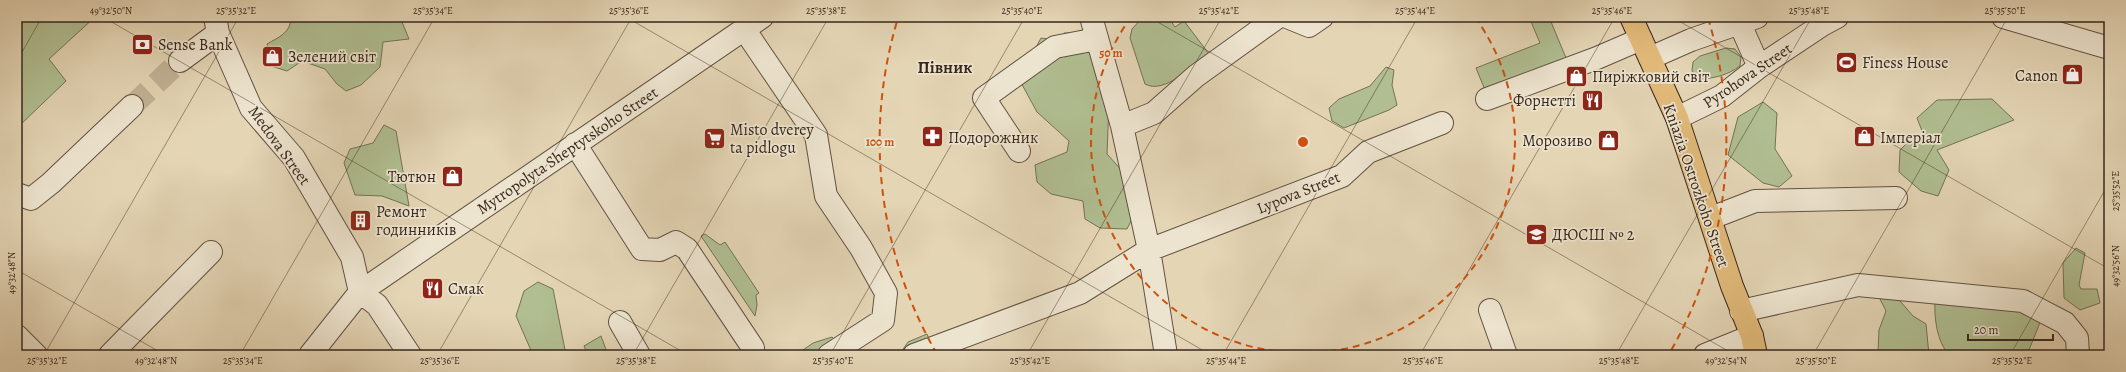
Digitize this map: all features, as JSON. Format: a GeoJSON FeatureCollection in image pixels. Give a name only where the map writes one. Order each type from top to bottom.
{"type":"FeatureCollection","features":[{"type":"Feature","properties":{"kind":"main road","name":"Kniazia Ostrozkoho Street"},"geometry":{"type":"LineString","coordinates":[[1631,17],[1677,118],[1754,346]]}},
{"type":"Feature","properties":{"kind":"street"},"geometry":{"type":"LineString","coordinates":[[1091,17],[1122,126],[1149,250],[1166,355]]}},
{"type":"Feature","properties":{"kind":"street"},"geometry":{"type":"LineString","coordinates":[[1122,126],[1154,113],[1196,76],[1278,17]]}},
{"type":"Feature","properties":{"kind":"street"},"geometry":{"type":"LineString","coordinates":[[1287,17],[1309,26],[1322,17]]}},
{"type":"Feature","properties":{"kind":"street","name":"Pyrohova Street"},"geometry":{"type":"LineString","coordinates":[[1677,118],[1722,96],[1759,67],[1822,25],[1837,17]]}},
{"type":"Feature","properties":{"kind":"street"},"geometry":{"type":"LineString","coordinates":[[2003,17],[2109,48]]}},
{"type":"Feature","properties":{"kind":"street"},"geometry":{"type":"LineString","coordinates":[[1487,99],[1597,58],[1691,40],[1749,21],[1759,67]]}},
{"type":"Feature","properties":{"kind":"street"},"geometry":{"type":"LineString","coordinates":[[753,23],[816,135],[826,196],[862,248],[886,293],[883,320],[829,355]]}},
{"type":"Feature","properties":{"kind":"street","name":"Mytropolyta Sheptytskoho Street"},"geometry":{"type":"LineString","coordinates":[[310,355],[360,292],[753,23]]}},
{"type":"Feature","properties":{"kind":"street"},"geometry":{"type":"LineString","coordinates":[[180,61],[216,25]]}},
{"type":"Feature","properties":{"kind":"street","name":"Medova Street"},"geometry":{"type":"LineString","coordinates":[[216,25],[251,108],[294,158],[352,257],[360,292]]}},
{"type":"Feature","properties":{"kind":"street"},"geometry":{"type":"LineString","coordinates":[[1019,151],[984,98],[1055,47],[1097,39]]}},
{"type":"Feature","properties":{"kind":"street"},"geometry":{"type":"LineString","coordinates":[[17,194],[31,199],[51,183],[132,106]]}},
{"type":"Feature","properties":{"kind":"street","name":"Lypova Street"},"geometry":{"type":"LineString","coordinates":[[914,355],[1080,293],[1149,250],[1342,176],[1368,152],[1442,123]]}},
{"type":"Feature","properties":{"kind":"street"},"geometry":{"type":"LineString","coordinates":[[575,144],[642,249],[660,250],[676,242],[687,249],[753,353]]}},
{"type":"Feature","properties":{"kind":"street"},"geometry":{"type":"LineString","coordinates":[[1711,218],[1755,201],[1896,198]]}},
{"type":"Feature","properties":{"kind":"street"},"geometry":{"type":"LineString","coordinates":[[110,355],[211,252]]}},
{"type":"Feature","properties":{"kind":"street"},"geometry":{"type":"LineString","coordinates":[[1742,311],[1858,285],[2023,301],[2065,323],[2076,338],[2078,355]]}},
{"type":"Feature","properties":{"kind":"street"},"geometry":{"type":"LineString","coordinates":[[360,292],[377,305],[410,355]]}},
{"type":"Feature","properties":{"kind":"street"},"geometry":{"type":"LineString","coordinates":[[1490,310],[1506,355]]}},
{"type":"Feature","properties":{"kind":"street"},"geometry":{"type":"LineString","coordinates":[[620,322],[639,355]]}},
{"type":"Feature","properties":{"kind":"street"},"geometry":{"type":"LineString","coordinates":[[17,336],[36,355]]}},
{"type":"Feature","properties":{"kind":"street"},"geometry":{"type":"LineString","coordinates":[[1705,355],[1754,346]]}},
{"type":"Feature","properties":{"kind":"green space"},"geometry":{"type":"Polygon","coordinates":[[[17,17],[95,17],[49,59],[66,81],[17,128],[17,17]]]}},
{"type":"Feature","properties":{"kind":"green space"},"geometry":{"type":"Polygon","coordinates":[[[291,17],[354,17],[365,21],[373,17],[397,17],[402,22],[409,39],[383,42],[380,67],[361,85],[346,91],[337,84],[325,69],[302,61],[287,71],[271,66],[267,44],[280,37],[287,31],[291,17]]]}},
{"type":"Feature","properties":{"kind":"green space"},"geometry":{"type":"Polygon","coordinates":[[[1143,17],[1168,17],[1175,27],[1184,21],[1209,54],[1170,82],[1161,86],[1145,84],[1130,38],[1132,29],[1143,17]]]}},
{"type":"Feature","properties":{"kind":"green space"},"geometry":{"type":"Polygon","coordinates":[[[1529,17],[1549,17],[1566,58],[1485,90],[1476,68],[1540,43],[1529,17]]]}},
{"type":"Feature","properties":{"kind":"green space"},"geometry":{"type":"Polygon","coordinates":[[[1064,33],[1071,33],[1094,50],[1110,78],[1107,154],[1133,183],[1136,211],[1127,229],[1100,228],[1085,219],[1083,201],[1051,194],[1037,182],[1035,165],[1067,152],[1069,141],[1037,112],[1019,79],[1041,38],[1068,42],[1064,33]]]}},
{"type":"Feature","properties":{"kind":"green space"},"geometry":{"type":"Polygon","coordinates":[[[1726,48],[1735,49],[1741,57],[1740,66],[1720,76],[1698,79],[1692,71],[1693,62],[1700,56],[1726,48]]]}},
{"type":"Feature","properties":{"kind":"green space"},"geometry":{"type":"Polygon","coordinates":[[[1386,67],[1394,70],[1392,85],[1397,105],[1389,110],[1344,128],[1332,121],[1329,108],[1339,99],[1370,86],[1386,67]]]}},
{"type":"Feature","properties":{"kind":"green space"},"geometry":{"type":"Polygon","coordinates":[[[1992,99],[2014,120],[1937,150],[1949,170],[1938,196],[1921,191],[1899,172],[1900,150],[1910,140],[1926,141],[1917,118],[1937,100],[1992,99]]]}},
{"type":"Feature","properties":{"kind":"green space"},"geometry":{"type":"Polygon","coordinates":[[[1763,102],[1777,113],[1775,149],[1792,176],[1779,187],[1763,183],[1728,155],[1738,117],[1763,102]]]}},
{"type":"Feature","properties":{"kind":"green space"},"geometry":{"type":"Polygon","coordinates":[[[384,125],[396,131],[409,206],[382,196],[355,195],[344,163],[350,149],[373,143],[384,125]]]}},
{"type":"Feature","properties":{"kind":"green space"},"geometry":{"type":"Polygon","coordinates":[[[705,234],[720,245],[725,242],[759,293],[756,295],[757,305],[755,316],[701,236],[705,234]]]}},
{"type":"Feature","properties":{"kind":"green space"},"geometry":{"type":"Polygon","coordinates":[[[2076,248],[2085,253],[2079,285],[2081,289],[2097,289],[2100,303],[2080,310],[2064,298],[2063,263],[2076,248]]]}},
{"type":"Feature","properties":{"kind":"green space"},"geometry":{"type":"Polygon","coordinates":[[[538,282],[553,289],[566,355],[533,355],[516,316],[524,291],[538,282]]]}},
{"type":"Feature","properties":{"kind":"green space"},"geometry":{"type":"Polygon","coordinates":[[[2014,293],[2041,320],[2027,355],[1949,355],[1945,350],[1937,330],[1935,301],[2014,293]]]}},
{"type":"Feature","properties":{"kind":"green space"},"geometry":{"type":"Polygon","coordinates":[[[1894,294],[1913,316],[1926,324],[1929,355],[1881,355],[1878,353],[1879,330],[1886,311],[1879,297],[1894,294]]]}},
{"type":"Feature","properties":{"kind":"green space"},"geometry":{"type":"Polygon","coordinates":[[[927,334],[936,355],[899,355],[908,342],[927,334]]]}},
{"type":"Feature","properties":{"kind":"green space"},"geometry":{"type":"Polygon","coordinates":[[[601,336],[608,355],[588,355],[584,346],[601,336]]]}},
{"type":"Feature","properties":{"kind":"green space"},"geometry":{"type":"Polygon","coordinates":[[[832,337],[850,355],[796,355],[813,343],[832,337]]]}},
{"type":"Feature","properties":{"kind":"tunnel"},"geometry":{"type":"LineString","coordinates":[[132,106],[180,61]]}},
{"type":"Feature","properties":{"kind":"place","name":"Sense Bank"},"geometry":{"type":"Point","coordinates":[143,44]}},
{"type":"Feature","properties":{"kind":"place","name":"Зелений світ"},"geometry":{"type":"Point","coordinates":[273,56]}},
{"type":"Feature","properties":{"kind":"place","name":"Finess House"},"geometry":{"type":"Point","coordinates":[1846,62]}},
{"type":"Feature","properties":{"kind":"place","name":"Canon"},"geometry":{"type":"Point","coordinates":[2073,75]}},
{"type":"Feature","properties":{"kind":"place","name":"Пиріжковий світ"},"geometry":{"type":"Point","coordinates":[1577,76]}},
{"type":"Feature","properties":{"kind":"place","name":"Форнетті"},"geometry":{"type":"Point","coordinates":[1592,100]}},
{"type":"Feature","properties":{"kind":"place","name":"Подорожник"},"geometry":{"type":"Point","coordinates":[932,137]}},
{"type":"Feature","properties":{"kind":"place","name":"Імперіал"},"geometry":{"type":"Point","coordinates":[1864,137]}},
{"type":"Feature","properties":{"kind":"place","name":"Misto dverey ta pidlogu"},"geometry":{"type":"Point","coordinates":[714,138]}},
{"type":"Feature","properties":{"kind":"place","name":"Морозиво"},"geometry":{"type":"Point","coordinates":[1608,140]}},
{"type":"Feature","properties":{"kind":"place","name":"Тютюн"},"geometry":{"type":"Point","coordinates":[452,176]}},
{"type":"Feature","properties":{"kind":"place","name":"Ремонт годинників"},"geometry":{"type":"Point","coordinates":[361,220]}},
{"type":"Feature","properties":{"kind":"place","name":"ДЮСШ № 2"},"geometry":{"type":"Point","coordinates":[1537,234]}},
{"type":"Feature","properties":{"kind":"place","name":"Смак"},"geometry":{"type":"Point","coordinates":[433,288]}},
{"type":"Feature","properties":{"kind":"district","name":"Півник"},"geometry":{"type":"Point","coordinates":[945,67]}}]}
